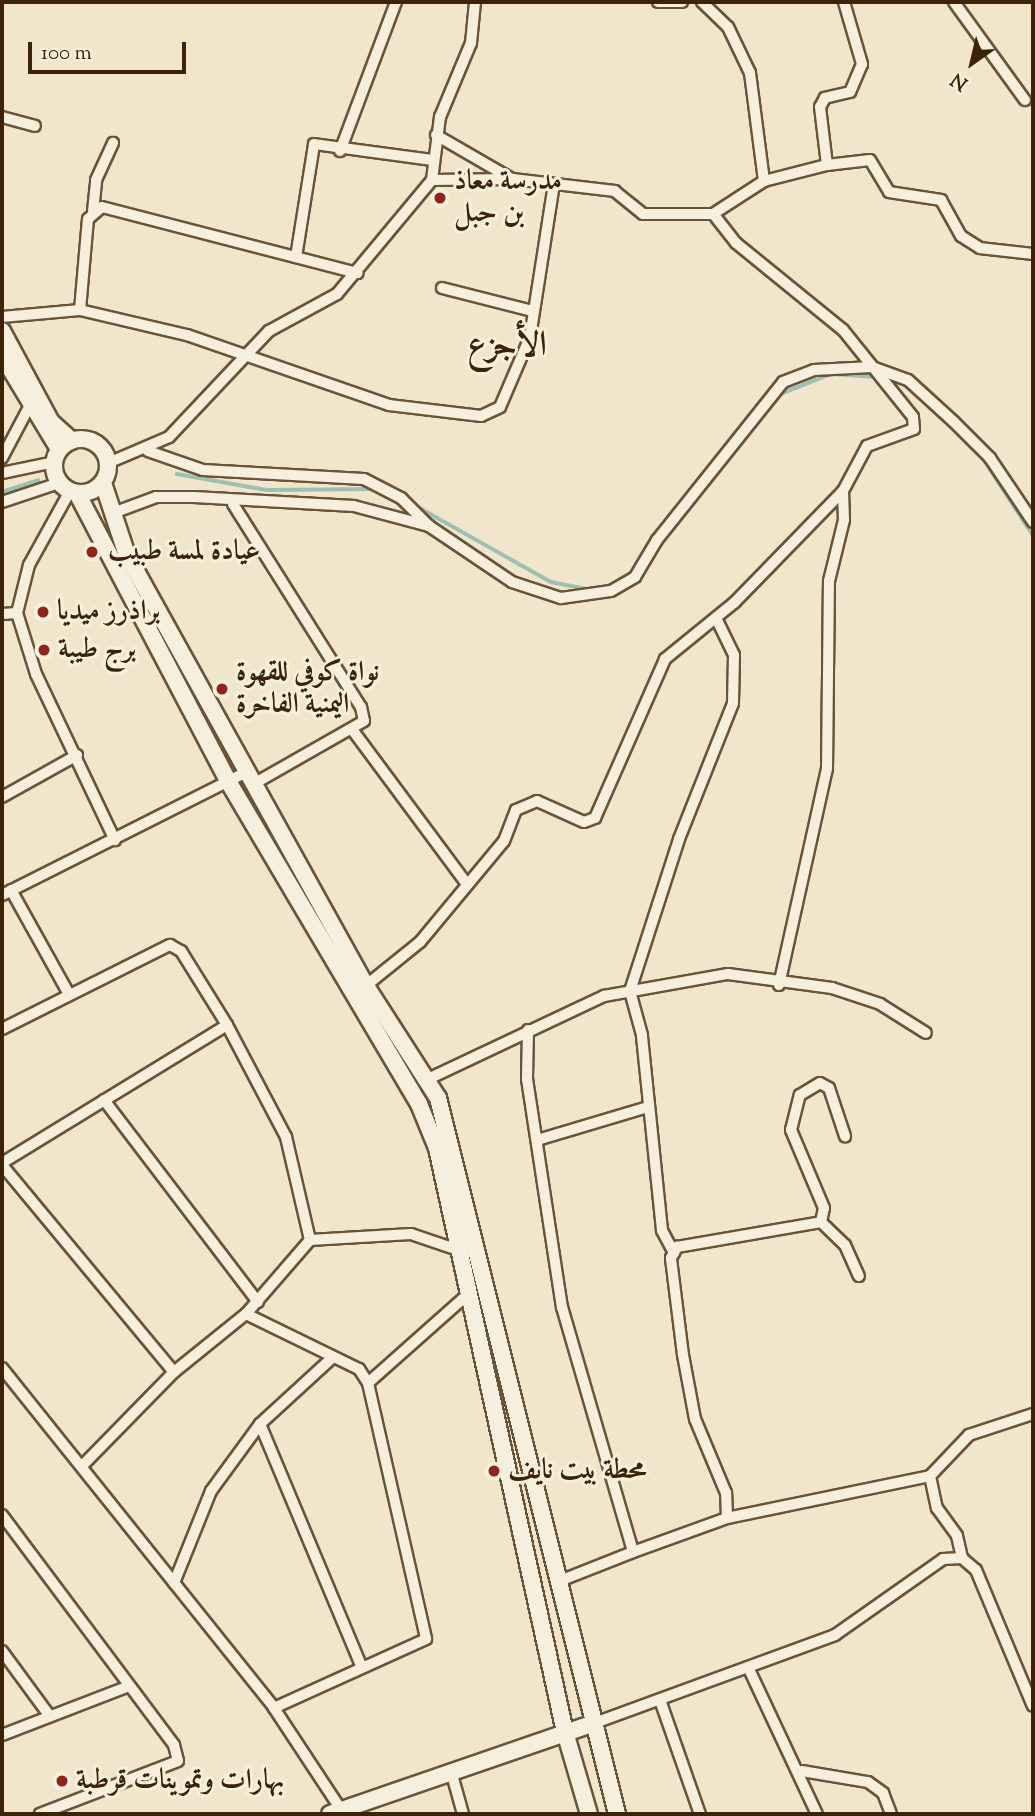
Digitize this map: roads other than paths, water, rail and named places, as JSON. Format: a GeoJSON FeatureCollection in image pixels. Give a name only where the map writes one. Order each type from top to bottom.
{"type":"FeatureCollection","features":[{"type":"Feature","properties":{"kind":"main road"},"geometry":{"type":"LineString","coordinates":[[2,331],[51,422],[62,451],[69,489],[228,781],[428,1126],[565,1732],[589,1814]]}},
{"type":"Feature","properties":{"kind":"main road"},"geometry":{"type":"LineString","coordinates":[[2,355],[29,407],[62,451]]}},
{"type":"Feature","properties":{"kind":"main road"},"geometry":{"type":"LineString","coordinates":[[62,451],[98,444],[108,463],[103,483],[127,555],[366,986],[426,1080],[452,1142],[475,1251],[592,1724],[617,1814]]}},
{"type":"Feature","properties":{"kind":"main road"},"geometry":{"type":"LineString","coordinates":[[69,489],[103,483]]}},
{"type":"Feature","properties":{"kind":"main road"},"geometry":{"type":"LineString","coordinates":[[338,1813],[451,1771],[592,1724]]}},
{"type":"Feature","properties":{"kind":"street"},"geometry":{"type":"LineString","coordinates":[[340,151],[396,2]]}},
{"type":"Feature","properties":{"kind":"street"},"geometry":{"type":"LineString","coordinates":[[108,463],[148,451],[169,437],[269,331],[337,294],[358,273],[432,180],[436,135],[471,43],[475,2]]}},
{"type":"Feature","properties":{"kind":"street"},"geometry":{"type":"LineString","coordinates":[[658,2],[682,2]]}},
{"type":"Feature","properties":{"kind":"street"},"geometry":{"type":"LineString","coordinates":[[702,2],[728,27],[751,73],[764,181]]}},
{"type":"Feature","properties":{"kind":"street"},"geometry":{"type":"LineString","coordinates":[[827,165],[820,107],[825,98],[850,92],[862,64],[844,2]]}},
{"type":"Feature","properties":{"kind":"street"},"geometry":{"type":"LineString","coordinates":[[954,2],[1025,100]]}},
{"type":"Feature","properties":{"kind":"street"},"geometry":{"type":"LineString","coordinates":[[2,117],[35,126]]}},
{"type":"Feature","properties":{"kind":"street"},"geometry":{"type":"LineString","coordinates":[[436,135],[513,179]]}},
{"type":"Feature","properties":{"kind":"street"},"geometry":{"type":"LineString","coordinates":[[80,310],[96,180],[113,143]]}},
{"type":"Feature","properties":{"kind":"street"},"geometry":{"type":"LineString","coordinates":[[296,257],[309,149],[323,143],[340,151],[433,160]]}},
{"type":"Feature","properties":{"kind":"street"},"geometry":{"type":"LineString","coordinates":[[432,180],[513,179],[615,191],[643,214],[713,214],[764,181],[827,165],[870,160],[890,192],[941,200],[961,236],[980,248],[1033,254]]}},
{"type":"Feature","properties":{"kind":"street"},"geometry":{"type":"LineString","coordinates":[[2,317],[80,310],[246,355],[389,404],[481,416],[500,407],[509,392],[530,337],[554,184]]}},
{"type":"Feature","properties":{"kind":"street"},"geometry":{"type":"LineString","coordinates":[[93,211],[102,207],[358,273]]}},
{"type":"Feature","properties":{"kind":"street"},"geometry":{"type":"LineString","coordinates":[[352,995],[421,942],[466,883],[504,841],[516,810],[537,801],[583,822],[595,818],[665,659],[716,618],[843,491],[867,446],[914,429],[913,417],[843,330],[736,243],[713,214]]}},
{"type":"Feature","properties":{"kind":"street"},"geometry":{"type":"LineString","coordinates":[[442,288],[533,311]]}},
{"type":"Feature","properties":{"kind":"street"},"geometry":{"type":"LineString","coordinates":[[148,451],[203,470],[339,482],[364,479],[401,498],[429,526],[512,582],[561,598],[611,591],[635,577],[657,540],[783,382],[814,370],[872,368],[908,380],[954,422],[990,458],[1033,522]]}},
{"type":"Feature","properties":{"kind":"street"},"geometry":{"type":"LineString","coordinates":[[29,407],[2,458],[6,472],[62,451]]}},
{"type":"Feature","properties":{"kind":"street"},"geometry":{"type":"LineString","coordinates":[[2,502],[69,489]]}},
{"type":"Feature","properties":{"kind":"street"},"geometry":{"type":"LineString","coordinates":[[69,489],[29,565],[17,613],[36,674],[77,755],[115,840]]}},
{"type":"Feature","properties":{"kind":"street"},"geometry":{"type":"LineString","coordinates":[[779,985],[827,769],[829,581],[844,520],[843,491]]}},
{"type":"Feature","properties":{"kind":"street"},"geometry":{"type":"LineString","coordinates":[[113,513],[156,497],[233,504],[354,506],[429,526]]}},
{"type":"Feature","properties":{"kind":"street"},"geometry":{"type":"LineString","coordinates":[[69,994],[6,893],[228,781],[249,779],[354,732],[364,721],[361,707],[233,504]]}},
{"type":"Feature","properties":{"kind":"street"},"geometry":{"type":"LineString","coordinates":[[2,614],[17,613]]}},
{"type":"Feature","properties":{"kind":"street"},"geometry":{"type":"LineString","coordinates":[[716,618],[734,654],[733,703],[679,839],[630,991],[642,1035],[662,1230],[674,1253],[693,1406],[726,1493],[727,1518]]}},
{"type":"Feature","properties":{"kind":"street"},"geometry":{"type":"LineString","coordinates":[[354,732],[466,883]]}},
{"type":"Feature","properties":{"kind":"street"},"geometry":{"type":"LineString","coordinates":[[2,797],[77,755]]}},
{"type":"Feature","properties":{"kind":"street"},"geometry":{"type":"LineString","coordinates":[[2,1029],[170,945],[181,951],[227,1025],[286,1137],[310,1240]]}},
{"type":"Feature","properties":{"kind":"street"},"geometry":{"type":"LineString","coordinates":[[426,1080],[527,1030],[630,991],[728,974],[779,985],[832,988],[880,1004],[926,1033]]}},
{"type":"Feature","properties":{"kind":"street"},"geometry":{"type":"LineString","coordinates":[[174,1372],[2,1164],[227,1025]]}},
{"type":"Feature","properties":{"kind":"street"},"geometry":{"type":"LineString","coordinates":[[527,1030],[537,1140],[562,1307],[633,1552]]}},
{"type":"Feature","properties":{"kind":"street"},"geometry":{"type":"LineString","coordinates":[[821,1222],[824,1208],[791,1130],[800,1095],[820,1083],[829,1088],[845,1136]]}},
{"type":"Feature","properties":{"kind":"street"},"geometry":{"type":"LineString","coordinates":[[104,1100],[258,1303]]}},
{"type":"Feature","properties":{"kind":"street"},"geometry":{"type":"LineString","coordinates":[[537,1140],[648,1107]]}},
{"type":"Feature","properties":{"kind":"street"},"geometry":{"type":"LineString","coordinates":[[674,1253],[696,1242],[821,1222]]}},
{"type":"Feature","properties":{"kind":"street"},"geometry":{"type":"LineString","coordinates":[[821,1222],[845,1245],[859,1276]]}},
{"type":"Feature","properties":{"kind":"street"},"geometry":{"type":"LineString","coordinates":[[83,1465],[174,1372],[258,1303],[310,1240],[411,1234],[456,1253],[475,1251]]}},
{"type":"Feature","properties":{"kind":"street"},"geometry":{"type":"LineString","coordinates":[[368,1383],[466,1296]]}},
{"type":"Feature","properties":{"kind":"street"},"geometry":{"type":"LineString","coordinates":[[246,1314],[331,1358],[359,1369],[368,1383],[426,1639],[274,1708]]}},
{"type":"Feature","properties":{"kind":"street"},"geometry":{"type":"LineString","coordinates":[[174,1583],[211,1491],[260,1424],[331,1358]]}},
{"type":"Feature","properties":{"kind":"street"},"geometry":{"type":"LineString","coordinates":[[2,1368],[83,1465],[274,1708],[338,1813]]}},
{"type":"Feature","properties":{"kind":"street"},"geometry":{"type":"LineString","coordinates":[[557,1582],[727,1518],[930,1476],[968,1435],[1033,1414]]}},
{"type":"Feature","properties":{"kind":"street"},"geometry":{"type":"LineString","coordinates":[[260,1424],[362,1668]]}},
{"type":"Feature","properties":{"kind":"street"},"geometry":{"type":"LineString","coordinates":[[930,1476],[937,1508],[957,1536],[962,1558],[976,1570],[1033,1706]]}},
{"type":"Feature","properties":{"kind":"street"},"geometry":{"type":"LineString","coordinates":[[2,1515],[174,1745],[178,1761],[40,1814]]}},
{"type":"Feature","properties":{"kind":"street"},"geometry":{"type":"LineString","coordinates":[[592,1724],[835,1634],[943,1559],[962,1558]]}},
{"type":"Feature","properties":{"kind":"street"},"geometry":{"type":"LineString","coordinates":[[2,1651],[49,1715]]}},
{"type":"Feature","properties":{"kind":"street"},"geometry":{"type":"LineString","coordinates":[[748,1667],[802,1771],[817,1814]]}},
{"type":"Feature","properties":{"kind":"street"},"geometry":{"type":"LineString","coordinates":[[2,1735],[129,1686]]}},
{"type":"Feature","properties":{"kind":"street"},"geometry":{"type":"LineString","coordinates":[[660,1700],[700,1814]]}},
{"type":"Feature","properties":{"kind":"street"},"geometry":{"type":"LineString","coordinates":[[451,1771],[463,1814]]}},
{"type":"Feature","properties":{"kind":"street"},"geometry":{"type":"LineString","coordinates":[[802,1771],[867,1782],[883,1793],[891,1814]]}},
{"type":"Feature","properties":{"kind":"waterway"},"geometry":{"type":"LineString","coordinates":[[778,395],[831,374],[878,377]]}},
{"type":"Feature","properties":{"kind":"waterway"},"geometry":{"type":"LineString","coordinates":[[889,380],[905,384]]}},
{"type":"Feature","properties":{"kind":"waterway"},"geometry":{"type":"LineString","coordinates":[[981,455],[1033,535]]}},
{"type":"Feature","properties":{"kind":"waterway"},"geometry":{"type":"LineString","coordinates":[[177,474],[267,490],[375,489]]}},
{"type":"Feature","properties":{"kind":"waterway"},"geometry":{"type":"LineString","coordinates":[[2,492],[38,480]]}},
{"type":"Feature","properties":{"kind":"waterway"},"geometry":{"type":"LineString","coordinates":[[411,503],[551,582],[592,590]]}},
{"type":"Feature","properties":{"kind":"place","name":"مدرسة معاذ بن جبل"},"geometry":{"type":"Point","coordinates":[440,198]}},
{"type":"Feature","properties":{"kind":"place","name":"عيادة لمسة طبيب"},"geometry":{"type":"Point","coordinates":[92,552]}},
{"type":"Feature","properties":{"kind":"place","name":"براذرز ميديا"},"geometry":{"type":"Point","coordinates":[43,612]}},
{"type":"Feature","properties":{"kind":"place","name":"برج طيبة"},"geometry":{"type":"Point","coordinates":[44,650]}},
{"type":"Feature","properties":{"kind":"place","name":"نواة كوفي للقهوة اليمنية الفاخرة"},"geometry":{"type":"Point","coordinates":[222,689]}},
{"type":"Feature","properties":{"kind":"place","name":"محطة بيت نايف"},"geometry":{"type":"Point","coordinates":[494,1471]}},
{"type":"Feature","properties":{"kind":"place","name":"بهارات وتموينات قرطبة"},"geometry":{"type":"Point","coordinates":[62,1781]}},
{"type":"Feature","properties":{"kind":"district","name":"الأجزع"},"geometry":{"type":"Point","coordinates":[507,347]}}]}
